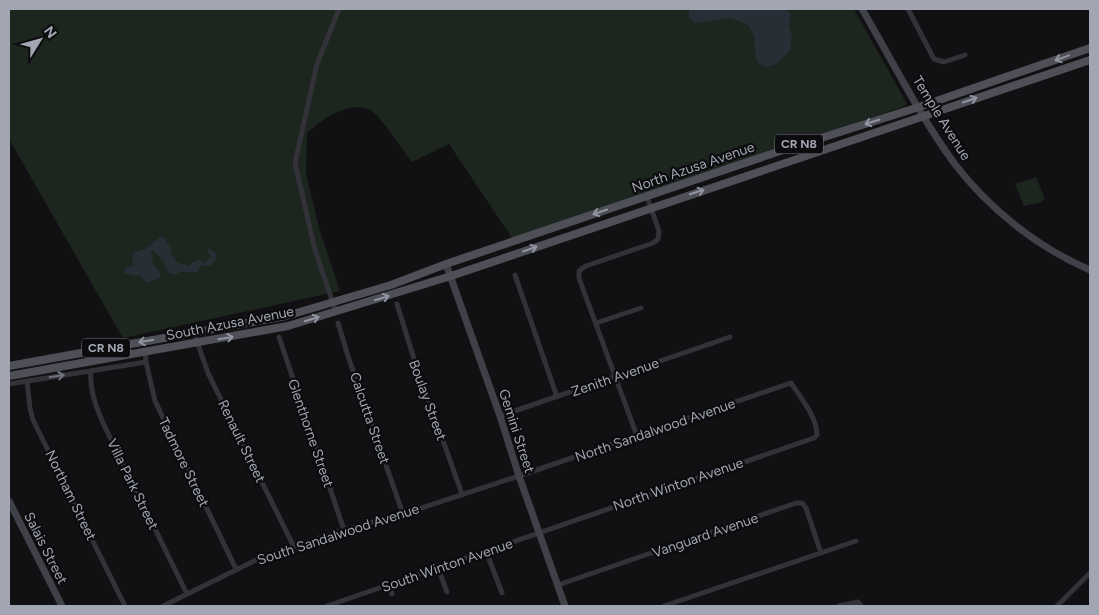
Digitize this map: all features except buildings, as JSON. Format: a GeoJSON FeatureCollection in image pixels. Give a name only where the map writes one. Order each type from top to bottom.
{"type":"FeatureCollection","features":[{"type":"Feature","properties":{"kind":"main road","name":"North Azusa Avenue"},"geometry":{"type":"LineString","coordinates":[[446,264],[1090,48]]}},
{"type":"Feature","properties":{"kind":"main road","name":"North Azusa Avenue"},"geometry":{"type":"LineString","coordinates":[[451,276],[1090,60]]}},
{"type":"Feature","properties":{"kind":"main road"},"geometry":{"type":"LineString","coordinates":[[490,263],[504,252],[507,244]]}},
{"type":"Feature","properties":{"kind":"main road","name":"South Azusa Avenue"},"geometry":{"type":"LineString","coordinates":[[9,366],[286,316],[391,285],[446,264]]}},
{"type":"Feature","properties":{"kind":"main road","name":"South Azusa Avenue"},"geometry":{"type":"LineString","coordinates":[[9,376],[288,326],[451,276]]}},
{"type":"Feature","properties":{"kind":"main road"},"geometry":{"type":"LineString","coordinates":[[62,356],[64,366]]}},
{"type":"Feature","properties":{"kind":"street"},"geometry":{"type":"LineString","coordinates":[[336,312],[315,250],[295,163],[317,64],[339,9]]}},
{"type":"Feature","properties":{"kind":"street","name":"Temple Avenue"},"geometry":{"type":"LineString","coordinates":[[862,9],[918,107],[954,162],[991,205],[1033,239],[1068,260],[1090,270]]}},
{"type":"Feature","properties":{"kind":"street"},"geometry":{"type":"LineString","coordinates":[[908,9],[934,58],[944,62],[965,55]]}},
{"type":"Feature","properties":{"kind":"street"},"geometry":{"type":"LineString","coordinates":[[637,436],[579,278],[579,271],[586,266],[653,243],[658,239],[659,231],[647,197]]}},
{"type":"Feature","properties":{"kind":"street","name":"Gemini Street"},"geometry":{"type":"LineString","coordinates":[[446,264],[500,416],[538,533],[565,606]]}},
{"type":"Feature","properties":{"kind":"street"},"geometry":{"type":"LineString","coordinates":[[515,275],[557,397]]}},
{"type":"Feature","properties":{"kind":"street","name":"Boulay Street"},"geometry":{"type":"LineString","coordinates":[[397,304],[414,359],[462,494]]}},
{"type":"Feature","properties":{"kind":"street"},"geometry":{"type":"LineString","coordinates":[[596,324],[641,308]]}},
{"type":"Feature","properties":{"kind":"street","name":"Calcutta Street"},"geometry":{"type":"LineString","coordinates":[[338,323],[403,514]]}},
{"type":"Feature","properties":{"kind":"street","name":"Renault Street"},"geometry":{"type":"LineString","coordinates":[[194,333],[208,373],[294,547]]}},
{"type":"Feature","properties":{"kind":"street","name":"Zenith Avenue"},"geometry":{"type":"LineString","coordinates":[[500,416],[730,336]]}},
{"type":"Feature","properties":{"kind":"street","name":"Glenthorne Street"},"geometry":{"type":"LineString","coordinates":[[279,337],[344,530]]}},
{"type":"Feature","properties":{"kind":"street","name":"Tadmore Street"},"geometry":{"type":"LineString","coordinates":[[145,351],[155,401],[236,569]]}},
{"type":"Feature","properties":{"kind":"street"},"geometry":{"type":"LineString","coordinates":[[9,384],[146,362]]}},
{"type":"Feature","properties":{"kind":"street","name":"Villa Park Street"},"geometry":{"type":"LineString","coordinates":[[91,371],[90,378],[93,396],[103,423],[187,594]]}},
{"type":"Feature","properties":{"kind":"street","name":"Northam Street"},"geometry":{"type":"LineString","coordinates":[[27,381],[33,420],[125,606]]}},
{"type":"Feature","properties":{"kind":"street","name":"North Sandalwood Avenue"},"geometry":{"type":"LineString","coordinates":[[519,476],[791,383],[807,407],[817,429],[817,435]]}},
{"type":"Feature","properties":{"kind":"street","name":"North Winton Avenue"},"geometry":{"type":"LineString","coordinates":[[538,533],[805,441],[817,435]]}},
{"type":"Feature","properties":{"kind":"street","name":"South Sandalwood Avenue"},"geometry":{"type":"LineString","coordinates":[[163,606],[260,558],[519,476]]}},
{"type":"Feature","properties":{"kind":"street","name":"Salais Street"},"geometry":{"type":"LineString","coordinates":[[9,501],[62,606]]}},
{"type":"Feature","properties":{"kind":"street","name":"Vanguard Avenue"},"geometry":{"type":"LineString","coordinates":[[558,585],[796,503],[802,503],[806,508],[821,553]]}},
{"type":"Feature","properties":{"kind":"street","name":"South Winton Avenue"},"geometry":{"type":"LineString","coordinates":[[327,606],[339,604],[538,533]]}},
{"type":"Feature","properties":{"kind":"street"},"geometry":{"type":"LineString","coordinates":[[664,606],[856,541]]}},
{"type":"Feature","properties":{"kind":"street"},"geometry":{"type":"LineString","coordinates":[[486,551],[502,593]]}},
{"type":"Feature","properties":{"kind":"street"},"geometry":{"type":"LineString","coordinates":[[438,568],[447,592]]}},
{"type":"Feature","properties":{"kind":"street"},"geometry":{"type":"LineString","coordinates":[[1056,606],[1090,573]]}},
{"type":"Feature","properties":{"kind":"street"},"geometry":{"type":"LineString","coordinates":[[389,586],[392,594]]}},
{"type":"Feature","properties":{"kind":"street"},"geometry":{"type":"LineString","coordinates":[[839,606],[860,604]]}},
{"type":"Feature","properties":{"kind":"shaded area"},"geometry":{"type":"Polygon","coordinates":[[[9,9],[854,9],[907,104],[903,107],[512,238],[449,144],[412,162],[386,126],[374,113],[362,108],[353,107],[345,109],[320,122],[307,133],[306,173],[319,228],[340,291],[123,338],[9,139],[9,9]]]}},
{"type":"Feature","properties":{"kind":"shaded area"},"geometry":{"type":"Polygon","coordinates":[[[689,9],[786,10],[791,14],[789,25],[792,36],[790,50],[776,64],[766,67],[760,65],[756,60],[754,35],[748,25],[731,18],[696,23],[689,19],[689,9]]]}},
{"type":"Feature","properties":{"kind":"shaded area"},"geometry":{"type":"Polygon","coordinates":[[[1036,177],[1045,199],[1042,202],[1024,206],[1015,184],[1036,177]]]}},
{"type":"Feature","properties":{"kind":"shaded area"},"geometry":{"type":"Polygon","coordinates":[[[161,236],[166,239],[171,247],[171,254],[178,263],[190,266],[191,262],[195,262],[197,259],[204,263],[211,257],[207,250],[209,248],[217,257],[210,266],[200,266],[197,272],[171,274],[167,270],[164,261],[152,250],[150,252],[153,256],[153,263],[160,273],[160,278],[147,283],[139,275],[124,273],[125,269],[134,265],[132,256],[136,252],[145,249],[161,236]]]}}]}
